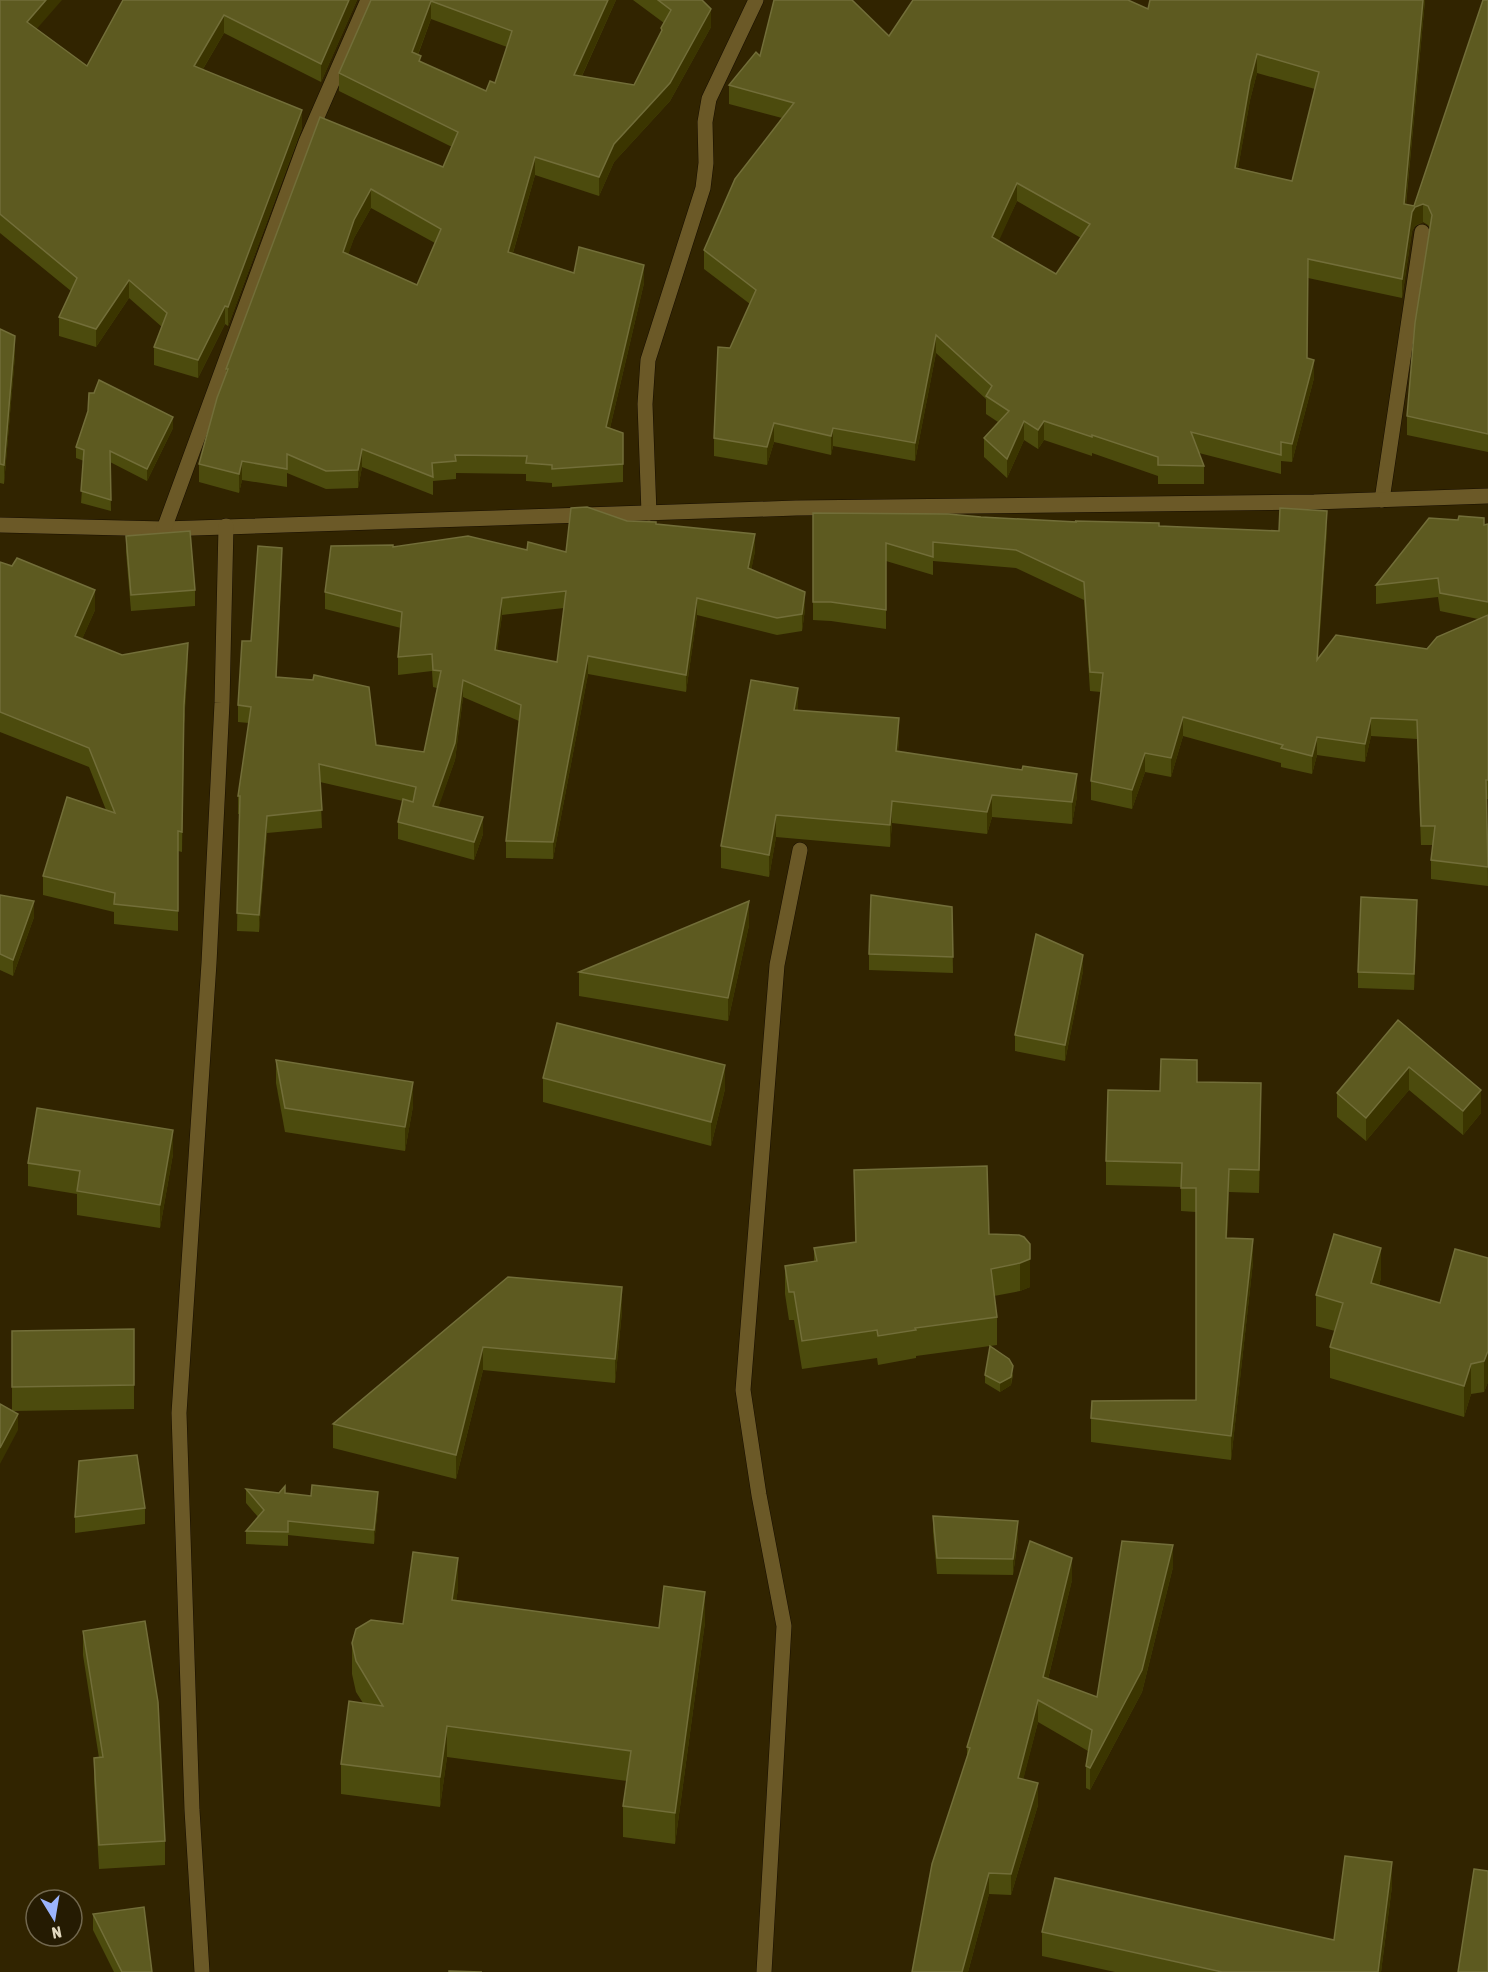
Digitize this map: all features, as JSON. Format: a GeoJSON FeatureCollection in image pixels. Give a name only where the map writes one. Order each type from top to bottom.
{"type":"FeatureCollection","features":[{"type":"Feature","properties":{"kind":"street"},"geometry":{"type":"LineString","coordinates":[[164,529],[306,142],[368,0]]}},
{"type":"Feature","properties":{"kind":"street"},"geometry":{"type":"LineString","coordinates":[[649,513],[645,404],[648,360],[703,188],[706,163],[705,122],[709,99],[756,0]]}},
{"type":"Feature","properties":{"kind":"street"},"geometry":{"type":"LineString","coordinates":[[1382,500],[1422,232]]}},
{"type":"Feature","properties":{"kind":"street"},"geometry":{"type":"LineString","coordinates":[[0,525],[164,529],[795,508],[1382,500],[1488,496]]}},
{"type":"Feature","properties":{"kind":"street"},"geometry":{"type":"LineString","coordinates":[[202,1972],[192,1810],[179,1413],[209,963],[222,703],[226,526]]}},
{"type":"Feature","properties":{"kind":"street"},"geometry":{"type":"LineString","coordinates":[[764,1972],[784,1626],[759,1495],[743,1390],[777,964],[800,850]]}},
{"type":"Feature","properties":{"kind":"building"},"geometry":{"type":"Polygon","coordinates":[[[0,0],[46,0],[27,22],[87,66],[123,0],[349,0],[321,64],[224,15],[194,66],[302,110],[228,307],[225,306],[198,360],[154,347],[167,313],[129,280],[96,329],[59,317],[77,278],[0,214],[0,0]]]}},
{"type":"Feature","properties":{"kind":"building"},"geometry":{"type":"Polygon","coordinates":[[[371,0],[608,0],[574,75],[634,85],[671,10],[658,0],[702,0],[711,9],[670,83],[614,144],[599,177],[535,157],[508,252],[574,273],[579,247],[644,265],[606,427],[623,433],[623,464],[552,469],[552,465],[526,463],[527,456],[455,455],[456,461],[432,463],[433,477],[362,449],[358,470],[326,471],[287,454],[287,469],[242,461],[239,474],[199,464],[217,398],[228,369],[226,369],[320,117],[443,167],[458,132],[339,73],[371,0]],[[431,1],[412,52],[421,56],[419,61],[486,91],[490,81],[495,83],[512,31],[431,1]],[[371,189],[354,220],[343,252],[417,285],[441,229],[371,189]]]}},
{"type":"Feature","properties":{"kind":"building"},"geometry":{"type":"Polygon","coordinates":[[[774,0],[852,0],[889,36],[913,0],[1128,0],[1148,9],[1150,0],[1423,0],[1404,204],[1414,206],[1483,0],[1488,0],[1488,434],[1407,416],[1415,323],[1432,215],[1428,206],[1423,204],[1415,207],[1412,212],[1402,279],[1308,259],[1307,358],[1314,360],[1292,444],[1281,442],[1281,455],[1191,432],[1204,466],[1158,465],[1158,457],[1092,435],[1092,437],[1044,421],[1038,430],[1024,421],[1007,459],[984,438],[1009,411],[986,396],[992,386],[936,335],[915,443],[833,428],[831,436],[774,423],[767,447],[714,438],[718,347],[730,348],[756,290],[704,250],[735,179],[794,103],[729,85],[756,52],[760,56],[774,0]],[[1257,54],[1235,168],[1292,181],[1319,72],[1257,54]],[[1017,183],[992,237],[1056,274],[1090,224],[1017,183]]]}},
{"type":"Feature","properties":{"kind":"building"},"geometry":{"type":"Polygon","coordinates":[[[0,329],[15,336],[4,465],[0,464],[0,329]]]}},
{"type":"Feature","properties":{"kind":"building"},"geometry":{"type":"Polygon","coordinates":[[[99,380],[173,417],[147,469],[110,451],[111,500],[81,491],[84,450],[76,447],[88,411],[89,393],[94,393],[99,380]]]}},
{"type":"Feature","properties":{"kind":"building"},"geometry":{"type":"Polygon","coordinates":[[[587,507],[627,521],[656,522],[656,524],[755,534],[748,568],[805,592],[802,614],[777,618],[697,598],[686,675],[588,656],[553,842],[506,841],[521,705],[463,680],[455,743],[433,806],[483,817],[474,842],[398,822],[403,799],[413,802],[416,787],[319,764],[322,810],[267,816],[259,915],[237,913],[240,796],[238,796],[251,707],[238,705],[242,641],[251,641],[258,546],[282,548],[276,677],[313,680],[314,675],[369,687],[376,745],[424,752],[441,671],[433,670],[432,654],[398,657],[402,612],[325,592],[331,546],[393,545],[393,547],[468,536],[527,550],[528,542],[566,552],[571,508],[587,507]],[[566,591],[502,598],[495,650],[557,662],[566,591]]]}},
{"type":"Feature","properties":{"kind":"building"},"geometry":{"type":"Polygon","coordinates":[[[1280,508],[1327,511],[1317,660],[1336,635],[1427,649],[1437,637],[1488,615],[1488,780],[1486,780],[1488,867],[1431,860],[1435,826],[1421,826],[1417,720],[1371,718],[1365,744],[1317,737],[1312,756],[1281,748],[1283,745],[1183,717],[1171,758],[1145,753],[1132,790],[1091,781],[1103,673],[1090,672],[1084,582],[1016,550],[933,542],[933,557],[886,543],[886,610],[831,602],[813,602],[813,513],[948,514],[1077,522],[1075,521],[1159,523],[1159,526],[1279,531],[1280,508]]]}},
{"type":"Feature","properties":{"kind":"building"},"geometry":{"type":"Polygon","coordinates":[[[1459,516],[1484,518],[1484,525],[1488,524],[1488,602],[1440,593],[1438,578],[1376,585],[1429,518],[1458,520],[1459,516]]]}},
{"type":"Feature","properties":{"kind":"building"},"geometry":{"type":"Polygon","coordinates":[[[190,531],[195,590],[131,595],[126,536],[190,531]]]}},
{"type":"Feature","properties":{"kind":"building"},"geometry":{"type":"Polygon","coordinates":[[[17,558],[95,590],[75,636],[122,655],[188,643],[184,705],[182,832],[178,831],[178,911],[114,904],[115,893],[43,876],[67,797],[115,813],[89,748],[0,712],[0,562],[12,566],[17,558]]]}},
{"type":"Feature","properties":{"kind":"building"},"geometry":{"type":"Polygon","coordinates":[[[751,680],[798,688],[794,710],[899,718],[896,751],[1022,770],[1023,766],[1077,774],[1072,802],[992,795],[987,812],[892,801],[890,825],[776,815],[769,855],[721,846],[751,680]]]}},
{"type":"Feature","properties":{"kind":"building"},"geometry":{"type":"Polygon","coordinates":[[[0,895],[34,901],[13,960],[0,954],[0,895]]]}},
{"type":"Feature","properties":{"kind":"building"},"geometry":{"type":"Polygon","coordinates":[[[871,895],[952,907],[953,957],[869,954],[871,895]]]}},
{"type":"Feature","properties":{"kind":"building"},"geometry":{"type":"Polygon","coordinates":[[[1361,897],[1417,900],[1414,974],[1358,972],[1361,897]]]}},
{"type":"Feature","properties":{"kind":"building"},"geometry":{"type":"Polygon","coordinates":[[[749,901],[728,998],[579,972],[749,901]]]}},
{"type":"Feature","properties":{"kind":"building"},"geometry":{"type":"Polygon","coordinates":[[[1036,934],[1083,955],[1065,1045],[1015,1035],[1036,934]]]}},
{"type":"Feature","properties":{"kind":"building"},"geometry":{"type":"Polygon","coordinates":[[[1398,1020],[1481,1090],[1463,1111],[1409,1067],[1366,1118],[1337,1093],[1398,1020]]]}},
{"type":"Feature","properties":{"kind":"building"},"geometry":{"type":"Polygon","coordinates":[[[557,1023],[725,1065],[711,1122],[543,1078],[557,1023]]]}},
{"type":"Feature","properties":{"kind":"building"},"geometry":{"type":"Polygon","coordinates":[[[1161,1059],[1197,1060],[1197,1082],[1261,1083],[1259,1170],[1229,1169],[1226,1238],[1253,1239],[1231,1436],[1091,1418],[1092,1401],[1196,1400],[1196,1188],[1181,1188],[1182,1163],[1106,1161],[1108,1090],[1160,1091],[1161,1059]]]}},
{"type":"Feature","properties":{"kind":"building"},"geometry":{"type":"Polygon","coordinates":[[[276,1060],[413,1082],[405,1127],[285,1108],[276,1060]]]}},
{"type":"Feature","properties":{"kind":"building"},"geometry":{"type":"Polygon","coordinates":[[[37,1108],[173,1130],[160,1205],[77,1191],[80,1171],[28,1163],[37,1108]]]}},
{"type":"Feature","properties":{"kind":"building"},"geometry":{"type":"Polygon","coordinates":[[[987,1166],[989,1234],[1019,1235],[1030,1244],[1030,1259],[991,1269],[997,1317],[915,1328],[916,1330],[878,1336],[877,1330],[802,1341],[794,1292],[789,1292],[785,1266],[817,1261],[814,1248],[856,1242],[854,1170],[987,1166]]]}},
{"type":"Feature","properties":{"kind":"building"},"geometry":{"type":"Polygon","coordinates":[[[1334,1234],[1381,1248],[1371,1283],[1440,1303],[1455,1249],[1488,1258],[1488,1351],[1484,1361],[1471,1364],[1464,1386],[1330,1347],[1343,1303],[1316,1295],[1334,1234]]]}},
{"type":"Feature","properties":{"kind":"building"},"geometry":{"type":"Polygon","coordinates":[[[508,1277],[622,1287],[615,1359],[483,1347],[456,1455],[333,1424],[508,1277]]]}},
{"type":"Feature","properties":{"kind":"building"},"geometry":{"type":"Polygon","coordinates":[[[134,1329],[134,1385],[12,1387],[12,1331],[134,1329]]]}},
{"type":"Feature","properties":{"kind":"building"},"geometry":{"type":"Polygon","coordinates":[[[990,1346],[1009,1359],[1013,1366],[1011,1377],[1000,1383],[985,1375],[990,1346]]]}},
{"type":"Feature","properties":{"kind":"building"},"geometry":{"type":"Polygon","coordinates":[[[0,1404],[18,1414],[0,1448],[0,1404]]]}},
{"type":"Feature","properties":{"kind":"building"},"geometry":{"type":"Polygon","coordinates":[[[137,1455],[145,1508],[75,1517],[79,1461],[137,1455]]]}},
{"type":"Feature","properties":{"kind":"building"},"geometry":{"type":"Polygon","coordinates":[[[312,1485],[378,1492],[374,1530],[288,1521],[288,1532],[246,1531],[264,1510],[246,1489],[279,1493],[285,1486],[285,1493],[311,1496],[312,1485]]]}},
{"type":"Feature","properties":{"kind":"building"},"geometry":{"type":"Polygon","coordinates":[[[933,1516],[1018,1521],[1013,1559],[937,1558],[933,1516]]]}},
{"type":"Feature","properties":{"kind":"building"},"geometry":{"type":"Polygon","coordinates":[[[1030,1541],[1072,1558],[1043,1677],[1097,1697],[1122,1541],[1173,1545],[1142,1670],[1090,1768],[1086,1766],[1092,1730],[1038,1700],[1018,1778],[1038,1783],[1011,1874],[989,1873],[962,1972],[912,1972],[932,1864],[970,1748],[967,1747],[1030,1541]]]}},
{"type":"Feature","properties":{"kind":"building"},"geometry":{"type":"Polygon","coordinates":[[[413,1552],[458,1558],[452,1600],[659,1628],[664,1586],[705,1592],[675,1813],[623,1806],[631,1751],[447,1726],[440,1777],[341,1764],[349,1701],[383,1706],[356,1661],[352,1643],[356,1629],[371,1620],[403,1624],[413,1552]]]}},
{"type":"Feature","properties":{"kind":"building"},"geometry":{"type":"Polygon","coordinates":[[[145,1621],[158,1702],[165,1841],[99,1845],[94,1758],[103,1757],[83,1631],[145,1621]]]}},
{"type":"Feature","properties":{"kind":"building"},"geometry":{"type":"Polygon","coordinates":[[[1345,1856],[1392,1862],[1378,1972],[1222,1972],[1042,1932],[1055,1878],[1334,1940],[1345,1856]]]}},
{"type":"Feature","properties":{"kind":"building"},"geometry":{"type":"Polygon","coordinates":[[[1474,1869],[1488,1871],[1488,1972],[1458,1972],[1474,1869]]]}},
{"type":"Feature","properties":{"kind":"building"},"geometry":{"type":"Polygon","coordinates":[[[144,1907],[152,1972],[122,1972],[93,1914],[144,1907]]]}}]}
